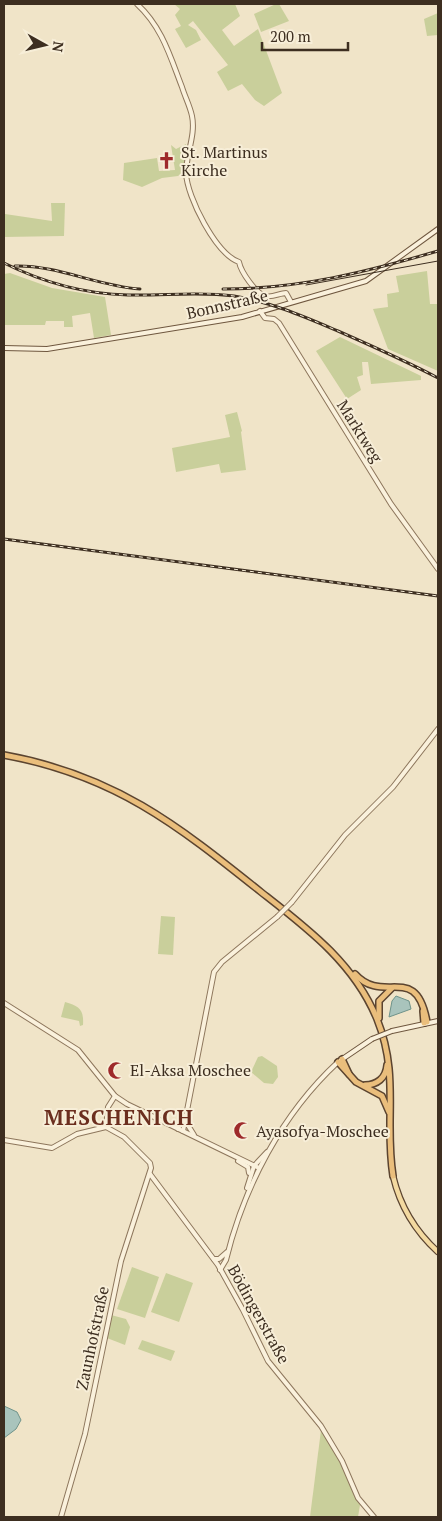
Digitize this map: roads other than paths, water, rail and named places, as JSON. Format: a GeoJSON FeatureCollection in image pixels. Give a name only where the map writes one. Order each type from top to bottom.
{"type":"FeatureCollection","features":[{"type":"Feature","properties":{"kind":"highway"},"geometry":{"type":"LineString","coordinates":[[4,755],[47,765],[85,777],[128,797],[164,818],[303,925],[329,948],[363,992],[380,1028],[387,1052],[391,1082],[390,1153],[393,1176]]}},
{"type":"Feature","properties":{"kind":"highway"},"geometry":{"type":"LineString","coordinates":[[345,967],[370,985],[413,990],[423,1006],[425,1023]]}},
{"type":"Feature","properties":{"kind":"highway"},"geometry":{"type":"LineString","coordinates":[[380,1028],[378,1003],[385,993],[395,987]]}},
{"type":"Feature","properties":{"kind":"highway"},"geometry":{"type":"LineString","coordinates":[[359,1084],[374,1084],[383,1077],[387,1069],[387,1052]]}},
{"type":"Feature","properties":{"kind":"highway"},"geometry":{"type":"LineString","coordinates":[[340,1060],[350,1077],[382,1096],[391,1118]]}},
{"type":"Feature","properties":{"kind":"main road"},"geometry":{"type":"LineString","coordinates":[[393,1176],[407,1214],[420,1233],[438,1252]]}},
{"type":"Feature","properties":{"kind":"street"},"geometry":{"type":"LineString","coordinates":[[137,4],[162,34],[192,114],[193,130],[186,175],[196,211],[214,238],[233,260],[239,262],[240,269],[261,294],[268,297],[286,293],[291,302]]}},
{"type":"Feature","properties":{"kind":"street","name":"Bonnstraße"},"geometry":{"type":"LineString","coordinates":[[4,348],[47,349],[219,321],[260,311],[366,281],[438,229]]}},
{"type":"Feature","properties":{"kind":"street","name":"Marktweg"},"geometry":{"type":"LineString","coordinates":[[260,311],[265,318],[274,319],[279,323],[391,504],[438,569]]}},
{"type":"Feature","properties":{"kind":"street"},"geometry":{"type":"LineString","coordinates":[[178,1128],[185,1114],[211,980],[218,966],[277,917],[292,902],[325,863],[345,835],[392,787],[438,729]]}},
{"type":"Feature","properties":{"kind":"street"},"geometry":{"type":"LineString","coordinates":[[4,1003],[78,1050],[116,1096],[127,1104],[259,1168]]}},
{"type":"Feature","properties":{"kind":"street"},"geometry":{"type":"LineString","coordinates":[[220,1270],[259,1168],[300,1105],[340,1060],[372,1039],[392,1031],[438,1021]]}},
{"type":"Feature","properties":{"kind":"street"},"geometry":{"type":"LineString","coordinates":[[4,1140],[52,1148],[76,1135],[106,1127],[108,1107],[116,1096]]}},
{"type":"Feature","properties":{"kind":"street"},"geometry":{"type":"LineString","coordinates":[[183,1131],[186,1122],[185,1114]]}},
{"type":"Feature","properties":{"kind":"street"},"geometry":{"type":"LineString","coordinates":[[186,1122],[198,1138]]}},
{"type":"Feature","properties":{"kind":"street","name":"Zaunhofstraße"},"geometry":{"type":"LineString","coordinates":[[61,1517],[85,1434],[121,1263],[150,1174],[151,1165],[124,1137],[106,1127]]}},
{"type":"Feature","properties":{"kind":"street"},"geometry":{"type":"LineString","coordinates":[[246,1198],[250,1175],[254,1166],[269,1150]]}},
{"type":"Feature","properties":{"kind":"street"},"geometry":{"type":"LineString","coordinates":[[235,1158],[248,1167],[250,1175]]}},
{"type":"Feature","properties":{"kind":"street","name":"Bödingerstraße"},"geometry":{"type":"LineString","coordinates":[[150,1174],[218,1265],[268,1361],[321,1426],[342,1461],[358,1498],[374,1517]]}},
{"type":"Feature","properties":{"kind":"street"},"geometry":{"type":"LineString","coordinates":[[214,1259],[219,1259],[229,1250]]}},
{"type":"Feature","properties":{"kind":"street"},"geometry":{"type":"LineString","coordinates":[[218,1265],[229,1250]]}},
{"type":"Feature","properties":{"kind":"water"},"geometry":{"type":"Polygon","coordinates":[[[396,996],[409,1001],[411,1009],[389,1017],[392,1001],[396,996]]]}},
{"type":"Feature","properties":{"kind":"water"},"geometry":{"type":"Polygon","coordinates":[[[4,1406],[17,1412],[21,1420],[16,1429],[4,1438],[4,1406]]]}},
{"type":"Feature","properties":{"kind":"tram line"},"geometry":{"type":"LineString","coordinates":[[306,285],[438,261]]}},
{"type":"Feature","properties":{"kind":"railway"},"geometry":{"type":"LineString","coordinates":[[223,289],[305,283],[385,266],[438,251]]}},
{"type":"Feature","properties":{"kind":"railway"},"geometry":{"type":"LineString","coordinates":[[4,263],[33,276],[64,286],[96,292],[128,295],[221,295],[261,302],[288,310],[338,331],[438,378]]}},
{"type":"Feature","properties":{"kind":"railway"},"geometry":{"type":"LineString","coordinates":[[15,266],[47,269],[108,284],[140,289]]}},
{"type":"Feature","properties":{"kind":"railway"},"geometry":{"type":"LineString","coordinates":[[4,539],[438,596]]}},
{"type":"Feature","properties":{"kind":"place","name":"St. Martinus Kirche"},"geometry":{"type":"Point","coordinates":[167,161]}},
{"type":"Feature","properties":{"kind":"place","name":"El-Aksa Moschee"},"geometry":{"type":"Point","coordinates":[116,1070]}},
{"type":"Feature","properties":{"kind":"place","name":"Ayasofya-Moschee"},"geometry":{"type":"Point","coordinates":[242,1131]}},
{"type":"Feature","properties":{"kind":"district","name":"MESCHENICH"},"geometry":{"type":"Point","coordinates":[119,1118]}}]}
